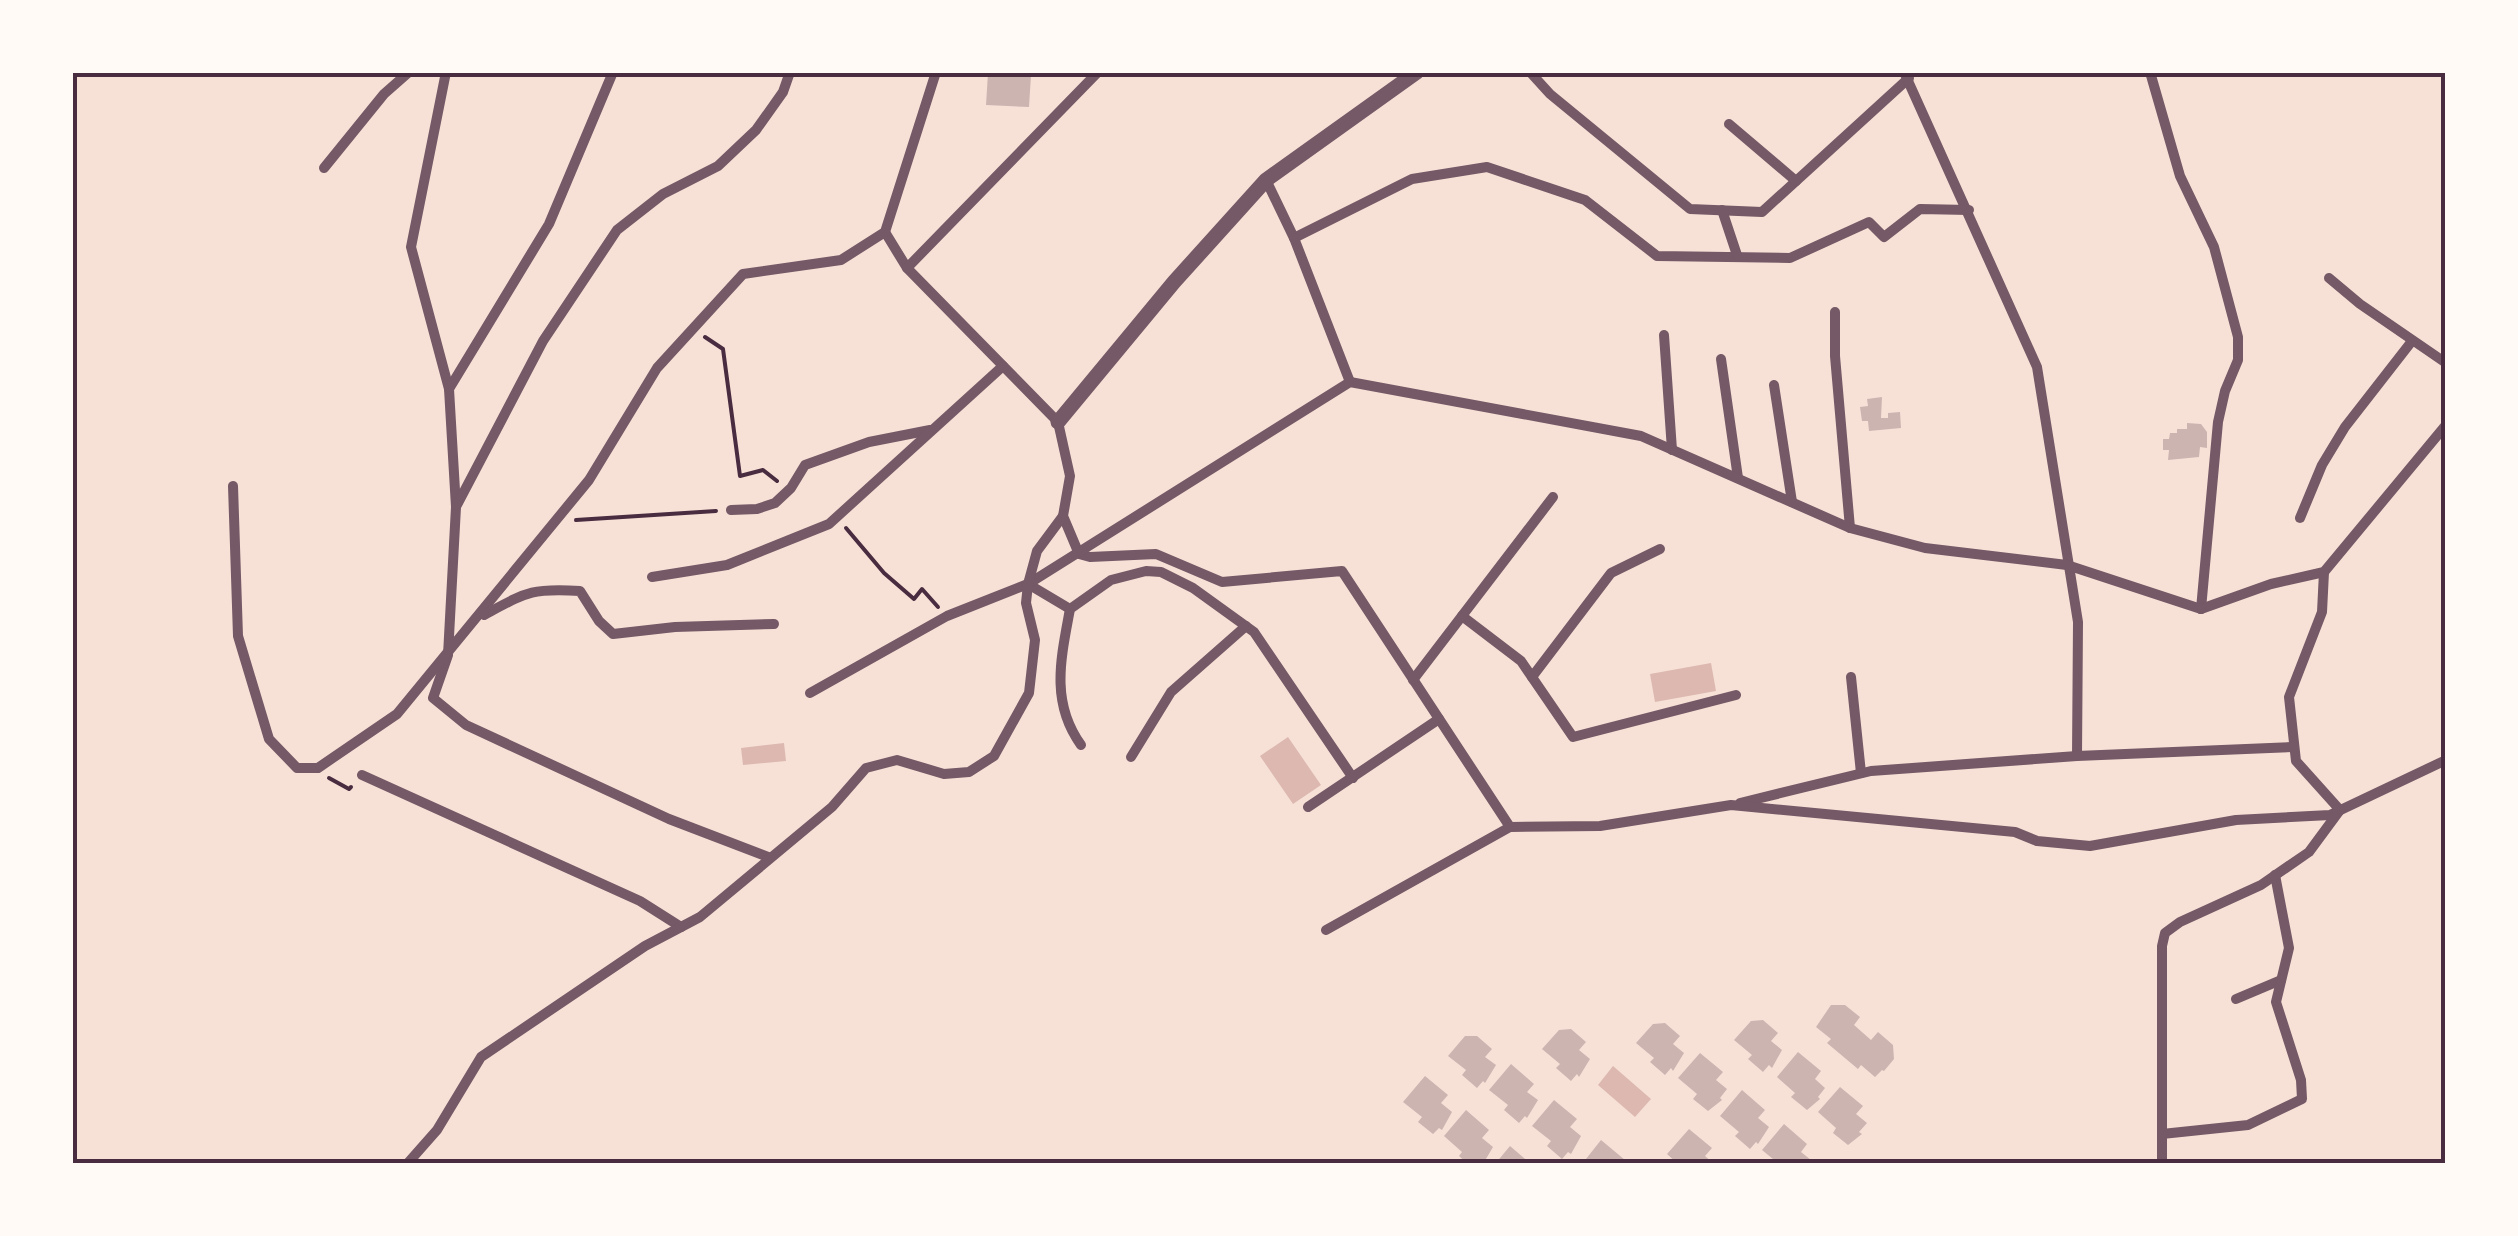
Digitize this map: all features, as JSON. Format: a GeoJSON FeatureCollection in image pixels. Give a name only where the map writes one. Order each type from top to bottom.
{"type":"FeatureCollection","features":[{"type":"Feature","properties":{"kind":"street"},"geometry":{"type":"LineString","coordinates":[[324,168],[384,94],[410,72]]}},
{"type":"Feature","properties":{"kind":"street"},"geometry":{"type":"LineString","coordinates":[[446,72],[411,247],[448,389],[456,507],[448,655],[433,698],[466,725],[668,819],[768,857]]}},
{"type":"Feature","properties":{"kind":"street"},"geometry":{"type":"LineString","coordinates":[[448,389],[549,224],[613,72]]}},
{"type":"Feature","properties":{"kind":"street"},"geometry":{"type":"LineString","coordinates":[[456,507],[543,340],[618,230],[663,194],[718,166],[756,130],[783,92],[790,72]]}},
{"type":"Feature","properties":{"kind":"street"},"geometry":{"type":"LineString","coordinates":[[233,486],[238,636],[269,739],[298,768],[318,768],[397,714],[448,655],[589,480],[656,368],[743,274],[841,260],[885,232],[936,72]]}},
{"type":"Feature","properties":{"kind":"street"},"geometry":{"type":"LineString","coordinates":[[907,268],[1098,72]]}},
{"type":"Feature","properties":{"kind":"street"},"geometry":{"type":"LineString","coordinates":[[1058,422],[1174,282],[1266,180],[1416,72]]}},
{"type":"Feature","properties":{"kind":"street"},"geometry":{"type":"LineString","coordinates":[[1530,72],[1550,94],[1690,209],[1762,212],[1906,75],[2037,367],[2078,622],[2076,756]]}},
{"type":"Feature","properties":{"kind":"street"},"geometry":{"type":"LineString","coordinates":[[2150,72],[2180,176],[2214,247],[2238,337],[2238,360],[2218,422],[2201,610]]}},
{"type":"Feature","properties":{"kind":"street"},"geometry":{"type":"LineString","coordinates":[[1728,124],[1796,181]]}},
{"type":"Feature","properties":{"kind":"street"},"geometry":{"type":"LineString","coordinates":[[1294,238],[1412,179],[1487,167],[1586,200],[1657,256],[1790,258],[1868,222],[1884,237],[1920,209],[1969,210]]}},
{"type":"Feature","properties":{"kind":"street"},"geometry":{"type":"LineString","coordinates":[[1266,180],[1294,238],[1350,382]]}},
{"type":"Feature","properties":{"kind":"street"},"geometry":{"type":"LineString","coordinates":[[1722,210],[1737,255]]}},
{"type":"Feature","properties":{"kind":"street"},"geometry":{"type":"LineString","coordinates":[[408,1164],[437,1130],[481,1057],[600,976],[700,917],[832,807],[866,768],[897,760],[944,774],[970,772],[994,756],[1029,693],[1035,640],[1026,603],[1028,584],[1037,552],[1063,516],[1070,476],[1058,422],[907,268],[885,232]]}},
{"type":"Feature","properties":{"kind":"street"},"geometry":{"type":"LineString","coordinates":[[2329,278],[2446,364]]}},
{"type":"Feature","properties":{"kind":"street"},"geometry":{"type":"LineString","coordinates":[[1835,312],[1850,528]]}},
{"type":"Feature","properties":{"kind":"street"},"geometry":{"type":"LineString","coordinates":[[1664,335],[1672,450]]}},
{"type":"Feature","properties":{"kind":"street"},"geometry":{"type":"LineString","coordinates":[[2300,518],[2322,465],[2345,427],[2412,341]]}},
{"type":"Feature","properties":{"kind":"street"},"geometry":{"type":"LineString","coordinates":[[1720,359],[1738,478]]}},
{"type":"Feature","properties":{"kind":"street"},"geometry":{"type":"LineString","coordinates":[[652,577],[727,565],[829,524],[1004,366]]}},
{"type":"Feature","properties":{"kind":"street"},"geometry":{"type":"LineString","coordinates":[[810,693],[947,616],[1028,584],[1350,382],[1640,436],[1850,528],[1925,548],[2066,565],[2201,610],[2271,584],[2324,572]]}},
{"type":"Feature","properties":{"kind":"street"},"geometry":{"type":"LineString","coordinates":[[1774,385],[1792,502]]}},
{"type":"Feature","properties":{"kind":"street"},"geometry":{"type":"LineString","coordinates":[[2340,810],[2296,761],[2290,697],[2322,612],[2324,572],[2446,425]]}},
{"type":"Feature","properties":{"kind":"street"},"geometry":{"type":"LineString","coordinates":[[730,510],[757,509],[776,503],[805,465],[869,442],[931,430]]}},
{"type":"Feature","properties":{"kind":"street"},"geometry":{"type":"LineString","coordinates":[[1413,680],[1553,497]]}},
{"type":"Feature","properties":{"kind":"street"},"geometry":{"type":"LineString","coordinates":[[1063,516],[1079,554]]}},
{"type":"Feature","properties":{"kind":"street"},"geometry":{"type":"LineString","coordinates":[[1532,677],[1611,572],[1660,549]]}},
{"type":"Feature","properties":{"kind":"street"},"geometry":{"type":"LineString","coordinates":[[1079,554],[1156,554],[1222,582],[1342,571],[1510,827]]}},
{"type":"Feature","properties":{"kind":"street"},"geometry":{"type":"LineString","coordinates":[[1081,745],[1068,726],[1060,697],[1059,670],[1070,610],[1111,580],[1146,571],[1161,572],[1192,588],[1254,632],[1352,778]]}},
{"type":"Feature","properties":{"kind":"street"},"geometry":{"type":"LineString","coordinates":[[1028,584],[1070,610]]}},
{"type":"Feature","properties":{"kind":"street"},"geometry":{"type":"LineString","coordinates":[[479,618],[532,590],[557,590],[580,591],[613,634],[675,627],[774,624]]}},
{"type":"Feature","properties":{"kind":"street"},"geometry":{"type":"LineString","coordinates":[[1462,616],[1522,662],[1574,736],[1736,695]]}},
{"type":"Feature","properties":{"kind":"street"},"geometry":{"type":"LineString","coordinates":[[1131,757],[1171,692],[1246,626]]}},
{"type":"Feature","properties":{"kind":"street"},"geometry":{"type":"LineString","coordinates":[[1851,677],[1861,773]]}},
{"type":"Feature","properties":{"kind":"street"},"geometry":{"type":"LineString","coordinates":[[1308,808],[1439,720]]}},
{"type":"Feature","properties":{"kind":"street"},"geometry":{"type":"LineString","coordinates":[[1326,930],[1510,827],[1600,826],[1731,805],[1861,773],[2076,756],[2294,748]]}},
{"type":"Feature","properties":{"kind":"street"},"geometry":{"type":"LineString","coordinates":[[1731,805],[2015,832],[2037,840],[2090,846],[2236,820],[2330,815],[2446,760]]}},
{"type":"Feature","properties":{"kind":"street"},"geometry":{"type":"LineString","coordinates":[[362,775],[640,901],[681,927]]}},
{"type":"Feature","properties":{"kind":"street"},"geometry":{"type":"LineString","coordinates":[[2162,1164],[2165,933],[2275,876],[2308,852],[2340,810]]}},
{"type":"Feature","properties":{"kind":"street"},"geometry":{"type":"LineString","coordinates":[[2162,1134],[2248,1125],[2302,1099],[2301,1080],[2276,1002],[2289,948],[2275,876]]}},
{"type":"Feature","properties":{"kind":"street"},"geometry":{"type":"LineString","coordinates":[[2236,999],[2281,980]]}},
{"type":"Feature","properties":{"kind":"street"},"geometry":{"type":"LineString","coordinates":[[2446,1098],[2446,1124]]}},
{"type":"Feature","properties":{"kind":"path"},"geometry":{"type":"LineString","coordinates":[[693,329],[723,349],[740,476],[763,470]]}},
{"type":"Feature","properties":{"kind":"path"},"geometry":{"type":"LineString","coordinates":[[556,522],[730,510]]}},
{"type":"Feature","properties":{"kind":"path"},"geometry":{"type":"LineString","coordinates":[[836,518],[884,574],[914,599],[922,589],[947,616]]}},
{"type":"Feature","properties":{"kind":"path"},"geometry":{"type":"LineString","coordinates":[[318,768],[349,789],[362,775]]}},
{"type":"Feature","properties":{"kind":"shaded area"},"geometry":{"type":"Polygon","coordinates":[[[1711,663],[1716,691],[1655,702],[1650,674],[1711,663]]]}},
{"type":"Feature","properties":{"kind":"shaded area"},"geometry":{"type":"Polygon","coordinates":[[[1288,737],[1321,785],[1293,804],[1260,756],[1288,737]]]}},
{"type":"Feature","properties":{"kind":"shaded area"},"geometry":{"type":"Polygon","coordinates":[[[784,743],[786,761],[743,765],[741,748],[784,743]]]}},
{"type":"Feature","properties":{"kind":"shaded area"},"geometry":{"type":"Polygon","coordinates":[[[1613,1066],[1651,1099],[1635,1117],[1598,1085],[1613,1066]]]}},
{"type":"Feature","properties":{"kind":"building"},"geometry":{"type":"Polygon","coordinates":[[[988,73],[1031,75],[1029,107],[986,105],[988,73]]]}},
{"type":"Feature","properties":{"kind":"building"},"geometry":{"type":"Polygon","coordinates":[[[1882,397],[1881,418],[1900,412],[1901,428],[1869,431],[1868,421],[1862,421],[1860,407],[1868,406],[1867,399],[1882,397]]]}},
{"type":"Feature","properties":{"kind":"building"},"geometry":{"type":"Polygon","coordinates":[[[2187,423],[2201,424],[2207,432],[2207,448],[2200,447],[2199,457],[2168,460],[2169,450],[2163,450],[2163,439],[2169,439],[2177,429],[2187,429],[2187,423]]]}},
{"type":"Feature","properties":{"kind":"building"},"geometry":{"type":"Polygon","coordinates":[[[1831,1005],[1845,1005],[1860,1017],[1854,1025],[1871,1040],[1878,1032],[1893,1045],[1894,1059],[1884,1071],[1875,1077],[1861,1065],[1858,1069],[1827,1043],[1831,1039],[1816,1027],[1831,1005]]]}},
{"type":"Feature","properties":{"kind":"building"},"geometry":{"type":"Polygon","coordinates":[[[1763,1020],[1778,1033],[1771,1041],[1782,1050],[1772,1068],[1769,1065],[1763,1072],[1748,1059],[1752,1055],[1734,1040],[1751,1021],[1763,1020]]]}},
{"type":"Feature","properties":{"kind":"building"},"geometry":{"type":"Polygon","coordinates":[[[1665,1023],[1680,1036],[1673,1044],[1684,1053],[1673,1071],[1671,1068],[1665,1075],[1650,1062],[1654,1058],[1636,1043],[1653,1024],[1665,1023]]]}},
{"type":"Feature","properties":{"kind":"building"},"geometry":{"type":"Polygon","coordinates":[[[1571,1029],[1586,1042],[1579,1050],[1590,1059],[1579,1077],[1577,1074],[1571,1081],[1556,1068],[1560,1064],[1542,1049],[1559,1030],[1571,1029]]]}},
{"type":"Feature","properties":{"kind":"building"},"geometry":{"type":"Polygon","coordinates":[[[1465,1036],[1477,1036],[1492,1049],[1485,1057],[1496,1065],[1477,1088],[1462,1075],[1466,1070],[1448,1056],[1465,1036]]]}},
{"type":"Feature","properties":{"kind":"building"},"geometry":{"type":"Polygon","coordinates":[[[1798,1052],[1821,1071],[1815,1079],[1825,1088],[1820,1099],[1807,1110],[1791,1097],[1795,1093],[1777,1077],[1798,1052]]]}},
{"type":"Feature","properties":{"kind":"building"},"geometry":{"type":"Polygon","coordinates":[[[1700,1053],[1723,1072],[1716,1080],[1727,1089],[1722,1100],[1708,1111],[1693,1099],[1697,1094],[1678,1078],[1700,1053]]]}},
{"type":"Feature","properties":{"kind":"building"},"geometry":{"type":"Polygon","coordinates":[[[1511,1064],[1534,1084],[1527,1092],[1538,1100],[1519,1123],[1504,1110],[1508,1105],[1489,1090],[1511,1064]]]}},
{"type":"Feature","properties":{"kind":"building"},"geometry":{"type":"Polygon","coordinates":[[[1425,1076],[1448,1095],[1441,1103],[1452,1112],[1442,1130],[1439,1128],[1433,1134],[1418,1122],[1422,1117],[1403,1102],[1425,1076]]]}},
{"type":"Feature","properties":{"kind":"building"},"geometry":{"type":"Polygon","coordinates":[[[1840,1087],[1863,1106],[1856,1114],[1867,1123],[1859,1132],[1862,1134],[1848,1145],[1833,1133],[1836,1128],[1818,1112],[1840,1087]]]}},
{"type":"Feature","properties":{"kind":"building"},"geometry":{"type":"Polygon","coordinates":[[[1742,1090],[1765,1110],[1758,1118],[1769,1127],[1750,1149],[1735,1136],[1739,1132],[1720,1116],[1742,1090]]]}},
{"type":"Feature","properties":{"kind":"building"},"geometry":{"type":"Polygon","coordinates":[[[1554,1100],[1577,1119],[1570,1127],[1581,1136],[1571,1154],[1568,1152],[1562,1159],[1547,1146],[1551,1141],[1532,1126],[1554,1100]]]}},
{"type":"Feature","properties":{"kind":"building"},"geometry":{"type":"Polygon","coordinates":[[[1466,1110],[1489,1130],[1482,1138],[1493,1147],[1483,1164],[1468,1164],[1459,1156],[1462,1152],[1444,1136],[1466,1110]]]}},
{"type":"Feature","properties":{"kind":"building"},"geometry":{"type":"Polygon","coordinates":[[[1784,1124],[1807,1144],[1801,1152],[1811,1160],[1809,1164],[1779,1164],[1762,1150],[1784,1124]]]}},
{"type":"Feature","properties":{"kind":"building"},"geometry":{"type":"Polygon","coordinates":[[[1689,1129],[1712,1148],[1705,1156],[1714,1164],[1678,1164],[1667,1154],[1689,1129]]]}},
{"type":"Feature","properties":{"kind":"building"},"geometry":{"type":"Polygon","coordinates":[[[1601,1140],[1625,1160],[1621,1164],[1582,1164],[1601,1140]]]}},
{"type":"Feature","properties":{"kind":"building"},"geometry":{"type":"Polygon","coordinates":[[[1510,1146],[1531,1164],[1495,1164],[1510,1146]]]}}]}
